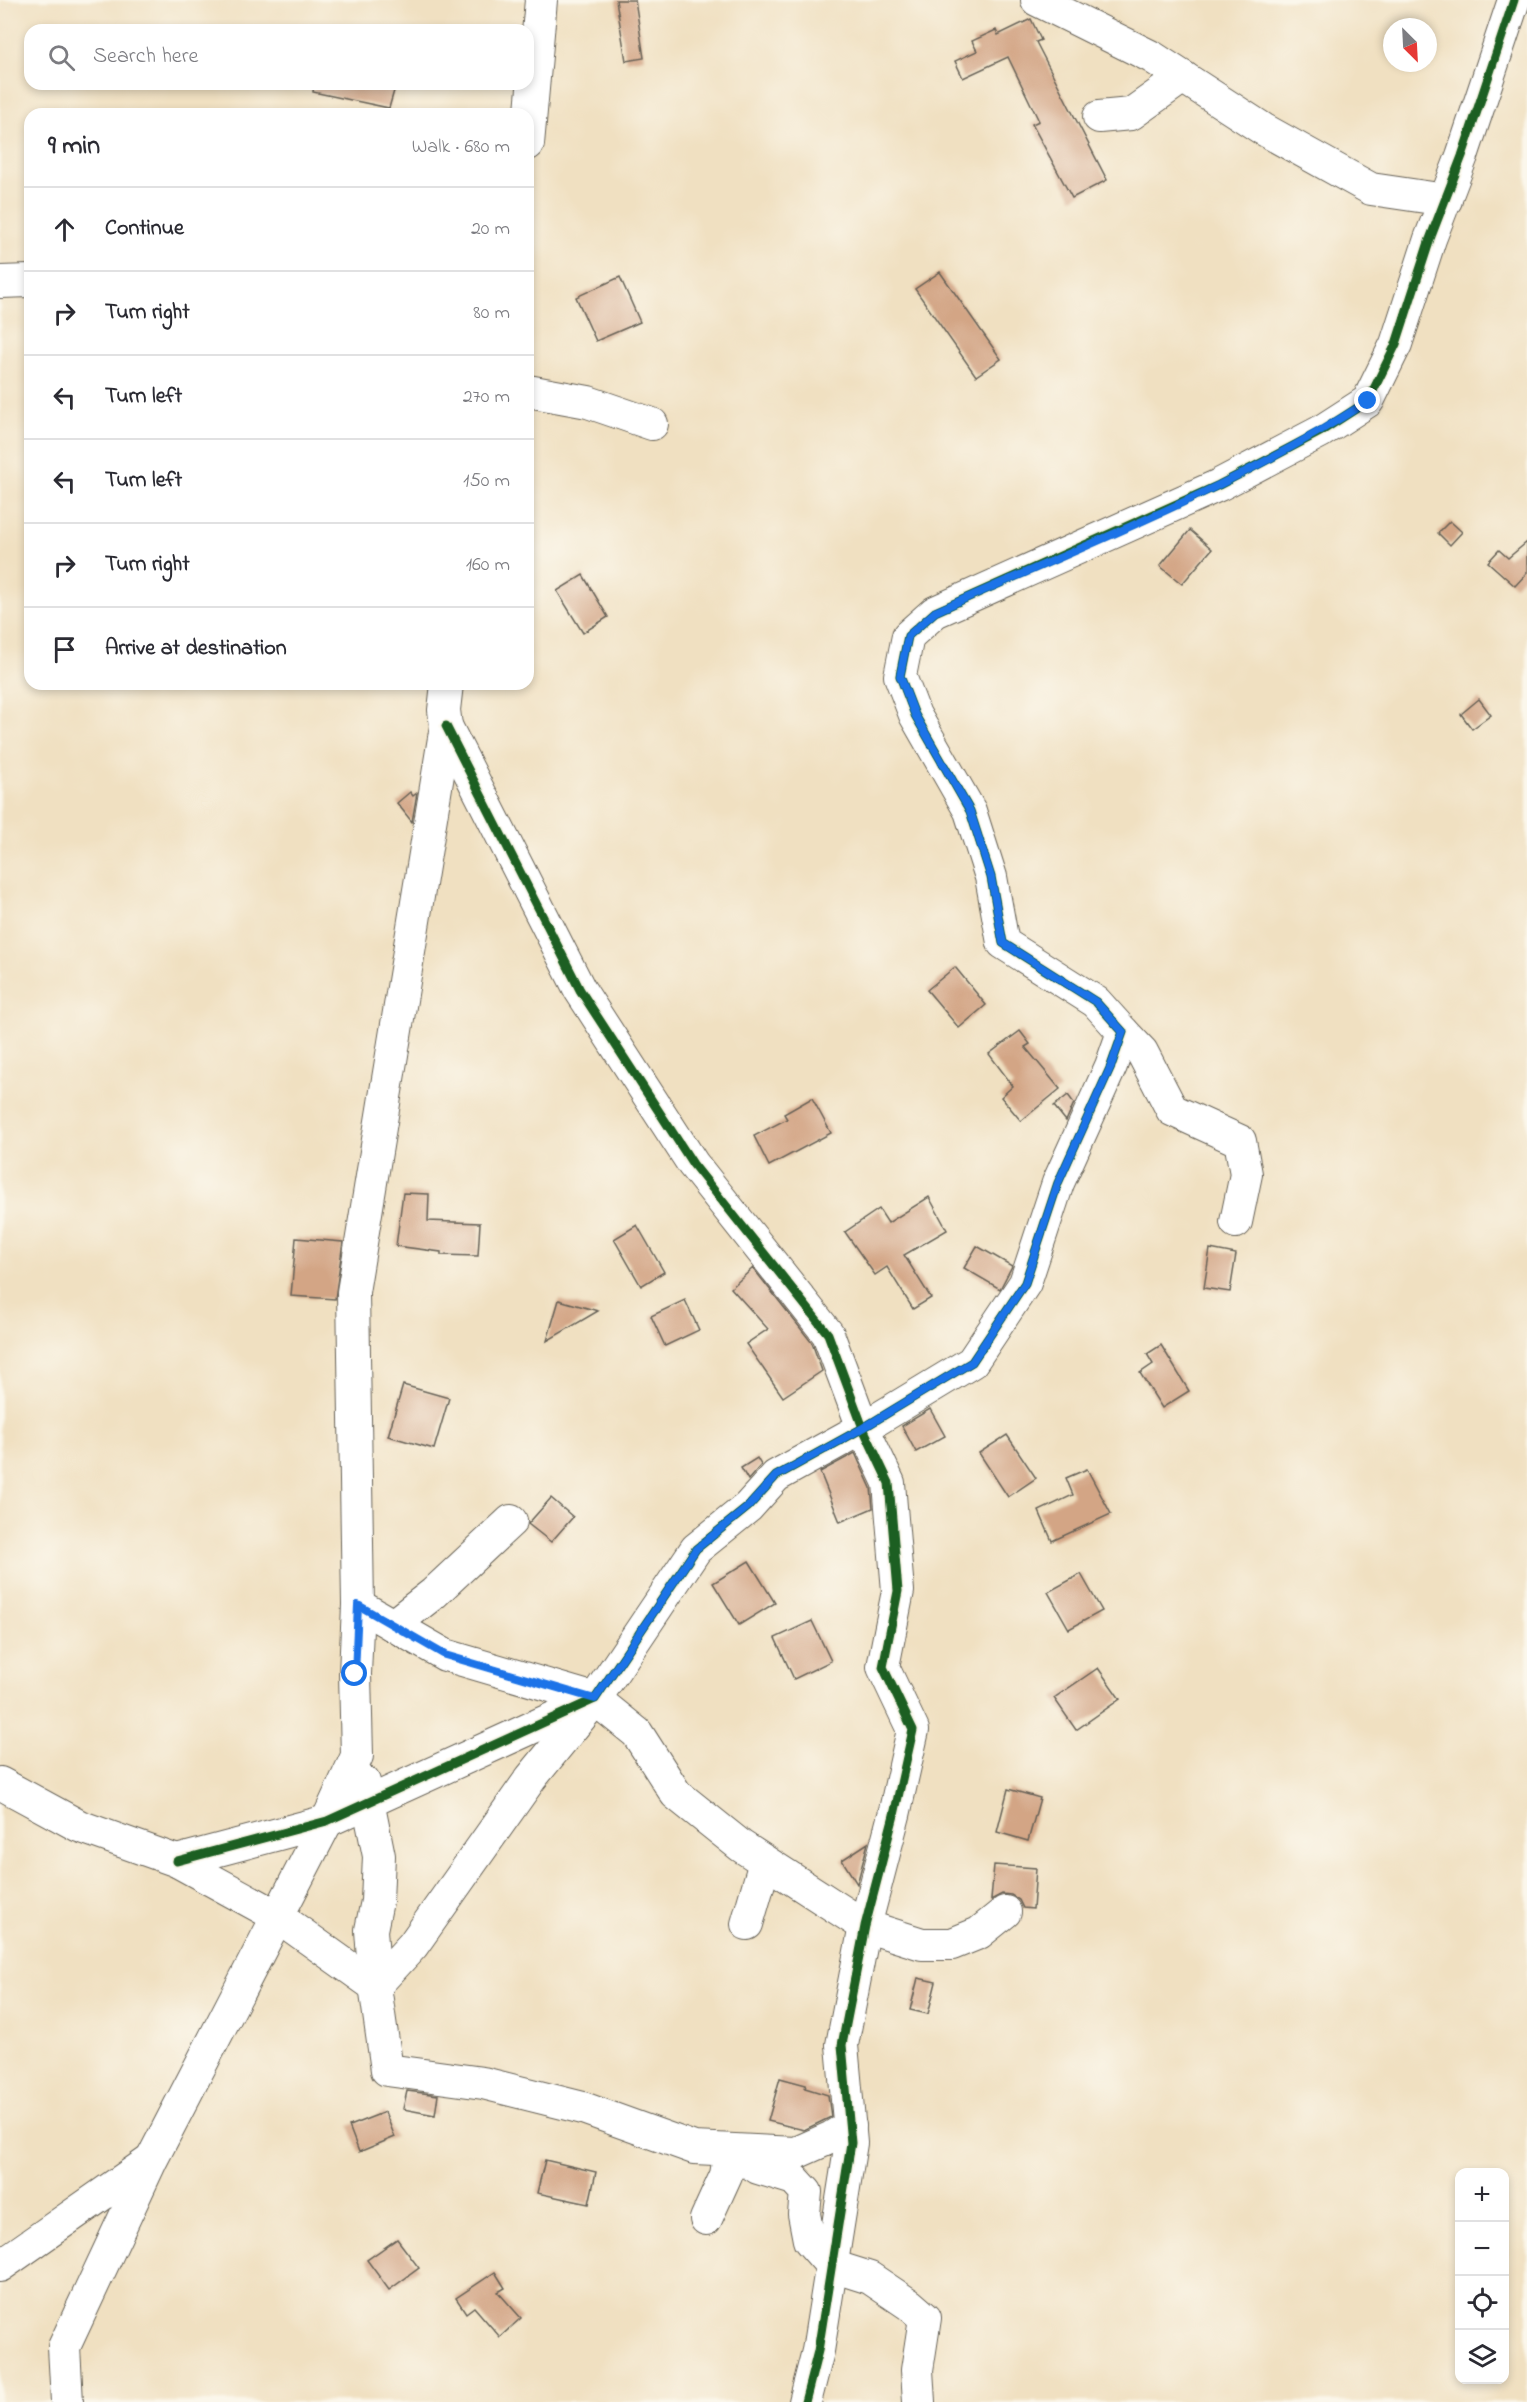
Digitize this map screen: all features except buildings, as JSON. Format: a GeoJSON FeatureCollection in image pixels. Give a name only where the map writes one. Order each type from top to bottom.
{"type":"FeatureCollection","features":[{"type":"Feature","properties":{"kind":"street"},"geometry":{"type":"LineString","coordinates":[[534,82],[542,0]]}},
{"type":"Feature","properties":{"kind":"street"},"geometry":{"type":"LineString","coordinates":[[1037,0],[1152,57],[1263,129],[1371,189],[1446,200]]}},
{"type":"Feature","properties":{"kind":"street"},"geometry":{"type":"LineString","coordinates":[[1236,1222],[1246,1174],[1240,1141],[1172,1110],[1142,1052],[1096,1002],[1003,943],[991,877],[970,811],[915,715],[900,676],[908,636],[935,612],[1219,486],[1320,432],[1368,401],[1396,344],[1430,239],[1462,156],[1514,0]]}},
{"type":"Feature","properties":{"kind":"street"},"geometry":{"type":"LineString","coordinates":[[1099,117],[1131,114],[1183,77]]}},
{"type":"Feature","properties":{"kind":"street"},"geometry":{"type":"LineString","coordinates":[[532,108],[533,90]]}},
{"type":"Feature","properties":{"kind":"street"},"geometry":{"type":"LineString","coordinates":[[0,282],[24,280]]}},
{"type":"Feature","properties":{"kind":"street"},"geometry":{"type":"LineString","coordinates":[[534,392],[588,402],[652,424]]}},
{"type":"Feature","properties":{"kind":"street"},"geometry":{"type":"LineString","coordinates":[[446,690],[444,710],[446,726],[354,1292],[358,1605],[355,1674],[357,1756],[369,1802],[379,1856],[377,1901],[371,1930],[375,1986],[387,2070],[483,2083],[583,2108],[694,2148],[796,2153],[850,2126]]}},
{"type":"Feature","properties":{"kind":"street"},"geometry":{"type":"LineString","coordinates":[[446,726],[580,990],[693,1164],[828,1334],[863,1428],[889,1483],[898,1591],[883,1667],[913,1730],[865,1926],[842,2045],[851,2143],[818,2350],[805,2402]]}},
{"type":"Feature","properties":{"kind":"street"},"geometry":{"type":"LineString","coordinates":[[375,1986],[413,1945],[531,1778],[595,1699],[696,1549],[748,1507],[776,1476],[863,1428],[972,1362],[1025,1283],[1058,1183],[1111,1066],[1123,1032]]}},
{"type":"Feature","properties":{"kind":"street"},"geometry":{"type":"LineString","coordinates":[[393,1625],[434,1593],[511,1521]]}},
{"type":"Feature","properties":{"kind":"street"},"geometry":{"type":"LineString","coordinates":[[358,1605],[445,1655],[595,1699],[637,1732],[676,1794],[741,1846],[865,1926],[922,1944],[952,1944],[979,1933],[1005,1912]]}},
{"type":"Feature","properties":{"kind":"street"},"geometry":{"type":"LineString","coordinates":[[177,1861],[327,1821],[595,1699]]}},
{"type":"Feature","properties":{"kind":"street"},"geometry":{"type":"LineString","coordinates":[[67,2402],[64,2347],[151,2161],[327,1821],[357,1756]]}},
{"type":"Feature","properties":{"kind":"street"},"geometry":{"type":"LineString","coordinates":[[0,1782],[79,1826],[177,1861],[278,1916],[375,1986]]}},
{"type":"Feature","properties":{"kind":"street"},"geometry":{"type":"LineString","coordinates":[[747,1924],[765,1862]]}},
{"type":"Feature","properties":{"kind":"street"},"geometry":{"type":"LineString","coordinates":[[706,2219],[726,2175],[730,2150]]}},
{"type":"Feature","properties":{"kind":"street"},"geometry":{"type":"LineString","coordinates":[[730,2150],[758,2168],[794,2179],[806,2192],[804,2214],[809,2240],[832,2266],[870,2278],[926,2318],[917,2370],[919,2402]]}},
{"type":"Feature","properties":{"kind":"street"},"geometry":{"type":"LineString","coordinates":[[0,2266],[151,2161]]}},
{"type":"Feature","properties":{"kind":"cycle path"},"geometry":{"type":"LineString","coordinates":[[177,1861],[327,1821],[595,1699],[696,1549],[748,1507],[776,1476],[863,1428],[972,1362],[1025,1283],[1058,1183],[1111,1066],[1123,1032],[1096,1002],[1003,943],[991,877],[970,811],[915,715],[900,676],[908,636],[935,612],[1219,485],[1320,432],[1368,401],[1396,344],[1430,239],[1462,156],[1514,0]]}},
{"type":"Feature","properties":{"kind":"cycle path"},"geometry":{"type":"LineString","coordinates":[[446,726],[580,990],[693,1164],[828,1334],[863,1428],[889,1483],[898,1591],[883,1667],[913,1730],[865,1926],[842,2045],[851,2143],[818,2351],[805,2402]]}},
{"type":"Feature","properties":{"kind":"route"},"geometry":{"type":"LineString","coordinates":[[355,1674],[358,1605],[445,1655],[595,1699],[696,1549],[748,1507],[776,1476],[863,1428],[972,1362],[1025,1283],[1058,1183],[1111,1066],[1123,1032],[1096,1002],[1003,943],[991,877],[970,811],[915,715],[900,676],[908,636],[935,612],[1219,486],[1320,432],[1368,401]]}}]}
